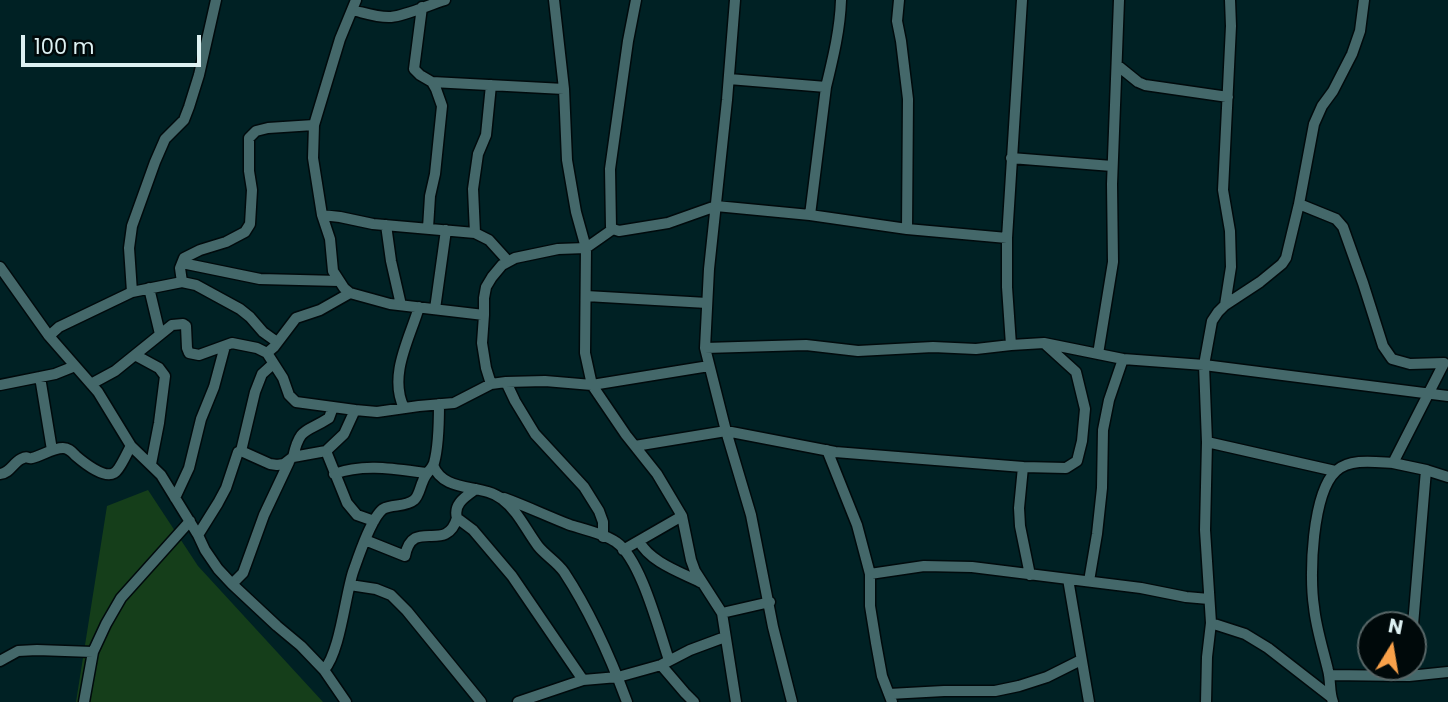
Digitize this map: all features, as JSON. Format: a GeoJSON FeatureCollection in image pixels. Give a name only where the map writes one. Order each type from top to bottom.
{"type":"FeatureCollection","features":[{"type":"Feature","properties":{"kind":"street"},"geometry":{"type":"LineString","coordinates":[[132,292],[132,226],[165,139],[184,120],[190,107],[216,0]]}},
{"type":"Feature","properties":{"kind":"street"},"geometry":{"type":"LineString","coordinates":[[445,0],[425,4],[414,11],[391,17],[369,15],[354,5],[340,39],[314,125],[313,158],[322,215],[330,239],[333,271],[344,288],[351,293],[390,303],[484,315]]}},
{"type":"Feature","properties":{"kind":"street"},"geometry":{"type":"LineString","coordinates":[[554,0],[564,89],[567,160],[576,212],[586,248],[585,353],[592,385],[657,474],[682,516],[691,560],[701,582],[722,613],[736,702]]}},
{"type":"Feature","properties":{"kind":"street"},"geometry":{"type":"LineString","coordinates":[[636,0],[610,169],[613,229],[619,231],[668,223],[716,206],[1007,239]]}},
{"type":"Feature","properties":{"kind":"street"},"geometry":{"type":"LineString","coordinates":[[735,0],[705,348],[751,515],[792,702]]}},
{"type":"Feature","properties":{"kind":"street"},"geometry":{"type":"LineString","coordinates":[[810,215],[826,87],[836,47],[841,0]]}},
{"type":"Feature","properties":{"kind":"street"},"geometry":{"type":"LineString","coordinates":[[899,0],[897,21],[908,100],[907,229]]}},
{"type":"Feature","properties":{"kind":"street"},"geometry":{"type":"LineString","coordinates":[[1011,345],[1007,239],[1022,0]]}},
{"type":"Feature","properties":{"kind":"street"},"geometry":{"type":"LineString","coordinates":[[1098,354],[1113,262],[1112,166],[1119,0]]}},
{"type":"Feature","properties":{"kind":"street"},"geometry":{"type":"LineString","coordinates":[[1225,305],[1231,267],[1230,231],[1223,190],[1230,0]]}},
{"type":"Feature","properties":{"kind":"street"},"geometry":{"type":"LineString","coordinates":[[1206,702],[1211,623],[1205,530],[1207,442],[1204,365],[1212,321],[1225,305],[1260,282],[1286,258],[1314,124],[1352,54],[1360,31],[1364,0]]}},
{"type":"Feature","properties":{"kind":"street"},"geometry":{"type":"LineString","coordinates":[[425,4],[414,69],[420,75],[432,82],[564,89]]}},
{"type":"Feature","properties":{"kind":"street"},"geometry":{"type":"LineString","coordinates":[[1117,65],[1145,85],[1228,97]]}},
{"type":"Feature","properties":{"kind":"street"},"geometry":{"type":"LineString","coordinates":[[729,79],[826,87]]}},
{"type":"Feature","properties":{"kind":"street"},"geometry":{"type":"LineString","coordinates":[[428,228],[442,112],[432,82]]}},
{"type":"Feature","properties":{"kind":"street"},"geometry":{"type":"LineString","coordinates":[[475,233],[473,189],[478,154],[486,135],[491,85]]}},
{"type":"Feature","properties":{"kind":"street"},"geometry":{"type":"LineString","coordinates":[[181,282],[180,268],[184,258],[226,242],[245,232],[250,224],[252,190],[249,138],[257,131],[268,128],[314,125]]}},
{"type":"Feature","properties":{"kind":"street"},"geometry":{"type":"LineString","coordinates":[[1011,158],[1112,166]]}},
{"type":"Feature","properties":{"kind":"street"},"geometry":{"type":"LineString","coordinates":[[1299,204],[1336,219],[1343,227],[1383,346],[1392,359],[1410,364],[1444,363],[1393,463]]}},
{"type":"Feature","properties":{"kind":"street"},"geometry":{"type":"LineString","coordinates":[[322,215],[386,225],[475,233],[489,240],[508,261]]}},
{"type":"Feature","properties":{"kind":"street"},"geometry":{"type":"LineString","coordinates":[[386,225],[401,305]]}},
{"type":"Feature","properties":{"kind":"street"},"geometry":{"type":"LineString","coordinates":[[491,384],[482,343],[484,298],[486,287],[502,265],[515,258],[558,249],[586,248],[613,229]]}},
{"type":"Feature","properties":{"kind":"street"},"geometry":{"type":"LineString","coordinates":[[435,309],[446,230]]}},
{"type":"Feature","properties":{"kind":"street"},"geometry":{"type":"LineString","coordinates":[[182,263],[260,279],[339,281]]}},
{"type":"Feature","properties":{"kind":"street"},"geometry":{"type":"LineString","coordinates":[[0,267],[49,336],[92,384],[131,446],[161,475],[218,569],[301,646],[324,670],[346,702]]}},
{"type":"Feature","properties":{"kind":"street"},"geometry":{"type":"LineString","coordinates":[[49,336],[59,327],[132,292],[181,282],[196,285],[240,309],[277,342]]}},
{"type":"Feature","properties":{"kind":"street"},"geometry":{"type":"LineString","coordinates":[[149,288],[160,334]]}},
{"type":"Feature","properties":{"kind":"street"},"geometry":{"type":"LineString","coordinates":[[267,353],[296,318],[320,310],[351,293]]}},
{"type":"Feature","properties":{"kind":"street"},"geometry":{"type":"LineString","coordinates":[[586,296],[707,303]]}},
{"type":"Feature","properties":{"kind":"street"},"geometry":{"type":"LineString","coordinates":[[404,408],[400,395],[401,360],[419,307]]}},
{"type":"Feature","properties":{"kind":"street"},"geometry":{"type":"LineString","coordinates":[[92,384],[115,371],[172,325],[183,324],[186,326],[189,353],[199,355],[232,343],[267,353],[289,395],[296,402],[377,412],[454,403],[491,384],[545,382],[592,385],[709,366]]}},
{"type":"Feature","properties":{"kind":"street"},"geometry":{"type":"LineString","coordinates":[[635,446],[726,431],[827,450],[909,459],[1066,468],[1077,461],[1085,409],[1076,372],[1044,343]]}},
{"type":"Feature","properties":{"kind":"street"},"geometry":{"type":"LineString","coordinates":[[705,348],[806,345],[858,351],[976,349],[1044,343],[1123,359],[1204,365],[1448,396]]}},
{"type":"Feature","properties":{"kind":"street"},"geometry":{"type":"LineString","coordinates":[[175,498],[189,468],[201,419],[214,387],[225,346]]}},
{"type":"Feature","properties":{"kind":"street"},"geometry":{"type":"LineString","coordinates":[[135,355],[159,368],[164,376],[151,464]]}},
{"type":"Feature","properties":{"kind":"street"},"geometry":{"type":"LineString","coordinates":[[1089,581],[1102,488],[1103,430],[1109,400],[1123,359]]}},
{"type":"Feature","properties":{"kind":"street"},"geometry":{"type":"LineString","coordinates":[[198,535],[226,488],[237,454],[241,451],[255,392],[262,374],[273,364]]}},
{"type":"Feature","properties":{"kind":"street"},"geometry":{"type":"LineString","coordinates":[[0,385],[55,374],[75,366]]}},
{"type":"Feature","properties":{"kind":"street"},"geometry":{"type":"LineString","coordinates":[[40,377],[52,450]]}},
{"type":"Feature","properties":{"kind":"street"},"geometry":{"type":"LineString","coordinates":[[506,383],[535,434],[584,487],[603,522],[603,537]]}},
{"type":"Feature","properties":{"kind":"street"},"geometry":{"type":"LineString","coordinates":[[324,670],[335,649],[350,585],[374,521],[383,509],[410,503],[415,499],[430,469],[439,404]]}},
{"type":"Feature","properties":{"kind":"street"},"geometry":{"type":"LineString","coordinates":[[232,584],[243,573],[264,515],[292,458],[299,437],[306,430],[329,418],[333,407]]}},
{"type":"Feature","properties":{"kind":"street"},"geometry":{"type":"LineString","coordinates":[[241,451],[270,464],[284,464],[292,458],[326,451],[344,434],[355,410]]}},
{"type":"Feature","properties":{"kind":"street"},"geometry":{"type":"LineString","coordinates":[[1207,442],[1335,471],[1356,462],[1368,461],[1393,463],[1448,477]]}},
{"type":"Feature","properties":{"kind":"street"},"geometry":{"type":"LineString","coordinates":[[0,474],[22,459],[34,458],[52,450],[68,449],[97,471],[114,473],[131,446]]}},
{"type":"Feature","properties":{"kind":"street"},"geometry":{"type":"LineString","coordinates":[[827,450],[857,525],[870,574],[870,606],[883,676],[890,698],[944,691],[995,691],[1047,677],[1081,660]]}},
{"type":"Feature","properties":{"kind":"street"},"geometry":{"type":"LineString","coordinates":[[326,451],[347,503],[357,514],[374,521]]}},
{"type":"Feature","properties":{"kind":"street"},"geometry":{"type":"LineString","coordinates":[[334,474],[345,470],[376,467],[430,469],[444,480],[499,496],[616,542],[638,571],[649,601],[665,663],[694,702]]}},
{"type":"Feature","properties":{"kind":"street"},"geometry":{"type":"LineString","coordinates":[[1023,467],[1020,526],[1030,575]]}},
{"type":"Feature","properties":{"kind":"street"},"geometry":{"type":"LineString","coordinates":[[1414,611],[1426,470]]}},
{"type":"Feature","properties":{"kind":"street"},"geometry":{"type":"LineString","coordinates":[[1332,699],[1312,586],[1314,529],[1318,509],[1321,496],[1335,471]]}},
{"type":"Feature","properties":{"kind":"street"},"geometry":{"type":"LineString","coordinates":[[365,540],[405,556],[407,545],[412,540],[420,536],[449,533],[455,526],[456,509],[461,500],[476,489]]}},
{"type":"Feature","properties":{"kind":"street"},"geometry":{"type":"LineString","coordinates":[[499,496],[516,513],[539,547],[562,569],[594,622],[627,702]]}},
{"type":"Feature","properties":{"kind":"street"},"geometry":{"type":"LineString","coordinates":[[623,550],[682,516]]}},
{"type":"Feature","properties":{"kind":"street"},"geometry":{"type":"LineString","coordinates":[[457,518],[473,530],[512,576],[583,680]]}},
{"type":"Feature","properties":{"kind":"street"},"geometry":{"type":"LineString","coordinates":[[84,702],[93,652],[121,598],[190,521]]}},
{"type":"Feature","properties":{"kind":"street"},"geometry":{"type":"LineString","coordinates":[[639,541],[653,557],[701,582]]}},
{"type":"Feature","properties":{"kind":"street"},"geometry":{"type":"LineString","coordinates":[[870,574],[924,566],[972,567],[1141,587],[1209,599]]}},
{"type":"Feature","properties":{"kind":"street"},"geometry":{"type":"LineString","coordinates":[[1068,579],[1089,702]]}},
{"type":"Feature","properties":{"kind":"street"},"geometry":{"type":"LineString","coordinates":[[350,585],[376,589],[391,595],[481,702]]}},
{"type":"Feature","properties":{"kind":"street"},"geometry":{"type":"LineString","coordinates":[[722,613],[770,602]]}},
{"type":"Feature","properties":{"kind":"street"},"geometry":{"type":"LineString","coordinates":[[1211,623],[1245,634],[1268,648],[1332,699]]}},
{"type":"Feature","properties":{"kind":"street"},"geometry":{"type":"LineString","coordinates":[[518,702],[583,680],[618,677],[665,663],[725,636]]}},
{"type":"Feature","properties":{"kind":"street"},"geometry":{"type":"LineString","coordinates":[[0,660],[18,651],[93,652]]}},
{"type":"Feature","properties":{"kind":"street"},"geometry":{"type":"LineString","coordinates":[[1427,672],[1448,672]]}},
{"type":"Feature","properties":{"kind":"street"},"geometry":{"type":"LineString","coordinates":[[1329,675],[1357,674]]}},
{"type":"Feature","properties":{"kind":"green space"},"geometry":{"type":"Polygon","coordinates":[[[148,490],[198,566],[323,702],[76,702],[107,506],[148,490]]]}}]}
